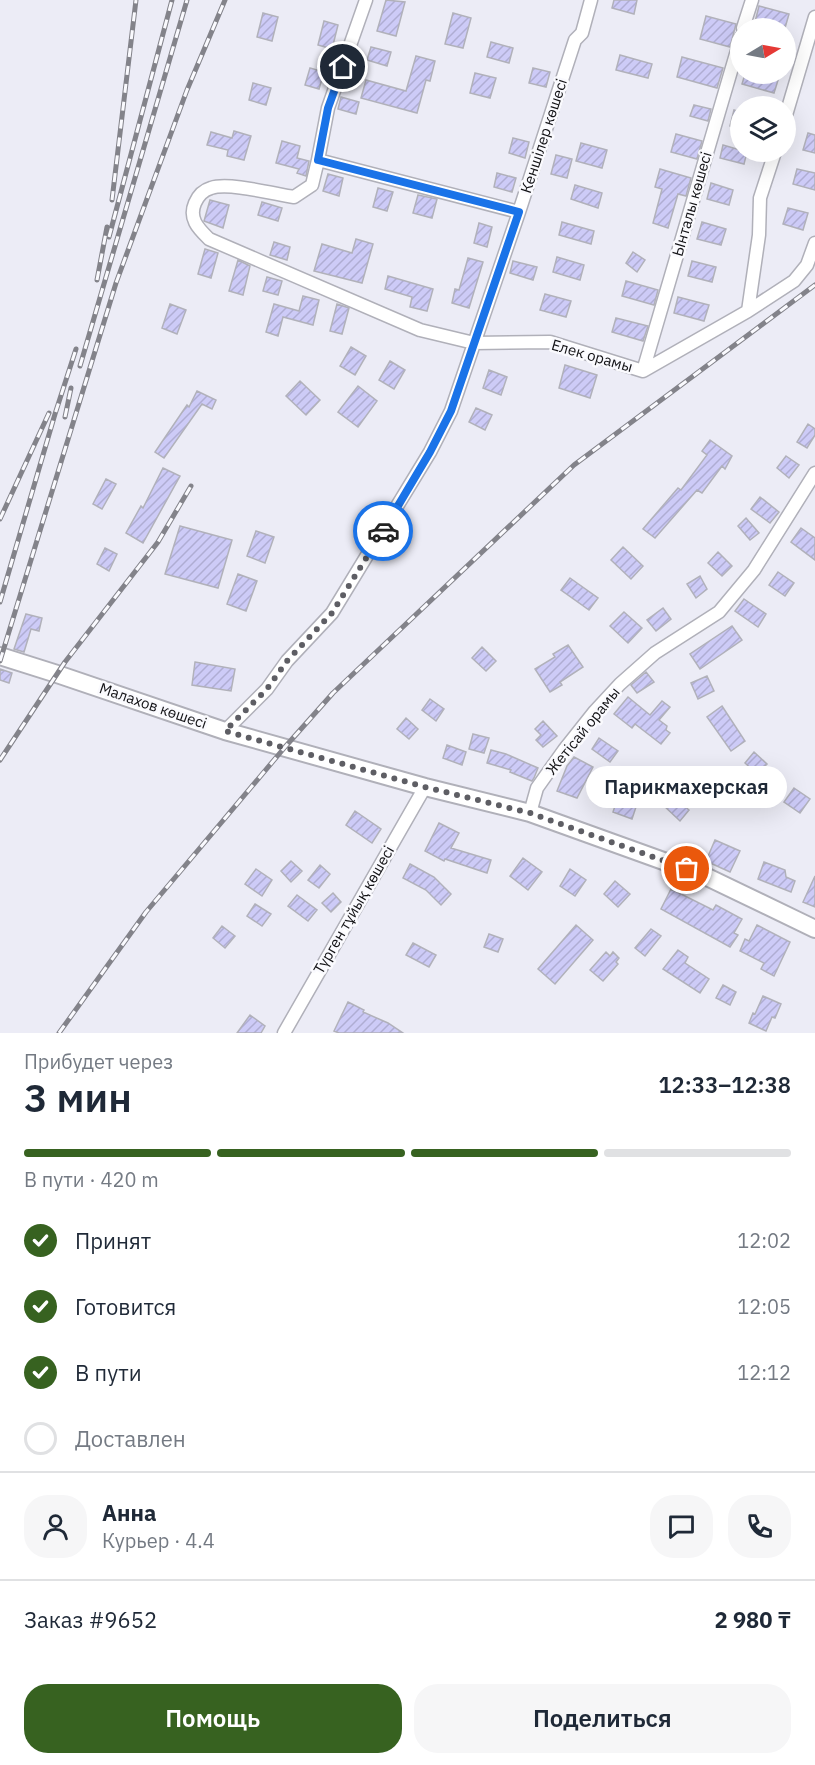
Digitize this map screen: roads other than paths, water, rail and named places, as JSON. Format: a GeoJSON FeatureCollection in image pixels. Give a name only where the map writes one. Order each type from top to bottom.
{"type":"FeatureCollection","features":[{"type":"Feature","properties":{"kind":"main road","name":"Малахов көшесі"},"geometry":{"type":"LineString","coordinates":[[0,656],[225,731],[425,787],[530,813],[705,876],[815,929]]}},
{"type":"Feature","properties":{"kind":"street"},"geometry":{"type":"LineString","coordinates":[[366,0],[328,108],[318,160],[519,212]]}},
{"type":"Feature","properties":{"kind":"street","name":"Кеншілер көшесі"},"geometry":{"type":"LineString","coordinates":[[225,731],[267,689],[287,661],[332,613],[430,452],[451,411],[575,40],[582,33],[591,0]]}},
{"type":"Feature","properties":{"kind":"street"},"geometry":{"type":"LineString","coordinates":[[746,18],[752,0]]}},
{"type":"Feature","properties":{"kind":"street"},"geometry":{"type":"LineString","coordinates":[[792,96],[815,17]]}},
{"type":"Feature","properties":{"kind":"street","name":"Ынталы көшесі"},"geometry":{"type":"LineString","coordinates":[[643,371],[730,74]]}},
{"type":"Feature","properties":{"kind":"street","name":"Елек орамы"},"geometry":{"type":"LineString","coordinates":[[318,160],[312,185],[294,197],[238,188],[214,187],[204,191],[192,210],[195,225],[209,239],[420,330],[474,343],[550,342],[643,371],[748,311],[794,281],[807,265],[813,249]]}},
{"type":"Feature","properties":{"kind":"street"},"geometry":{"type":"LineString","coordinates":[[748,311],[759,235],[760,198],[772,162]]}},
{"type":"Feature","properties":{"kind":"street","name":"Жетісай орамы"},"geometry":{"type":"LineString","coordinates":[[530,813],[537,788],[595,711],[620,684],[655,653],[719,612],[754,570],[815,473]]}},
{"type":"Feature","properties":{"kind":"street","name":"Түрген тұйық көшесі"},"geometry":{"type":"LineString","coordinates":[[284,1033],[425,787]]}},
{"type":"Feature","properties":{"kind":"railway"},"geometry":{"type":"LineString","coordinates":[[112,200],[136,0]]}},
{"type":"Feature","properties":{"kind":"railway"},"geometry":{"type":"LineString","coordinates":[[109,237],[172,0]]}},
{"type":"Feature","properties":{"kind":"railway"},"geometry":{"type":"LineString","coordinates":[[80,366],[187,0]]}},
{"type":"Feature","properties":{"kind":"railway"},"geometry":{"type":"LineString","coordinates":[[0,661],[116,283],[187,90],[225,0]]}},
{"type":"Feature","properties":{"kind":"railway"},"geometry":{"type":"LineString","coordinates":[[97,280],[107,227]]}},
{"type":"Feature","properties":{"kind":"railway"},"geometry":{"type":"LineString","coordinates":[[59,1033],[146,912],[333,693],[574,465],[815,285]]}},
{"type":"Feature","properties":{"kind":"railway"},"geometry":{"type":"LineString","coordinates":[[0,602],[76,349]]}},
{"type":"Feature","properties":{"kind":"railway"},"geometry":{"type":"LineString","coordinates":[[65,417],[71,388]]}},
{"type":"Feature","properties":{"kind":"railway"},"geometry":{"type":"LineString","coordinates":[[0,519],[49,413]]}},
{"type":"Feature","properties":{"kind":"railway"},"geometry":{"type":"LineString","coordinates":[[0,760],[65,662],[158,542],[191,486]]}},
{"type":"Feature","properties":{"kind":"place","name":"Парикмахерская"},"geometry":{"type":"Point","coordinates":[687,869]}}]}
